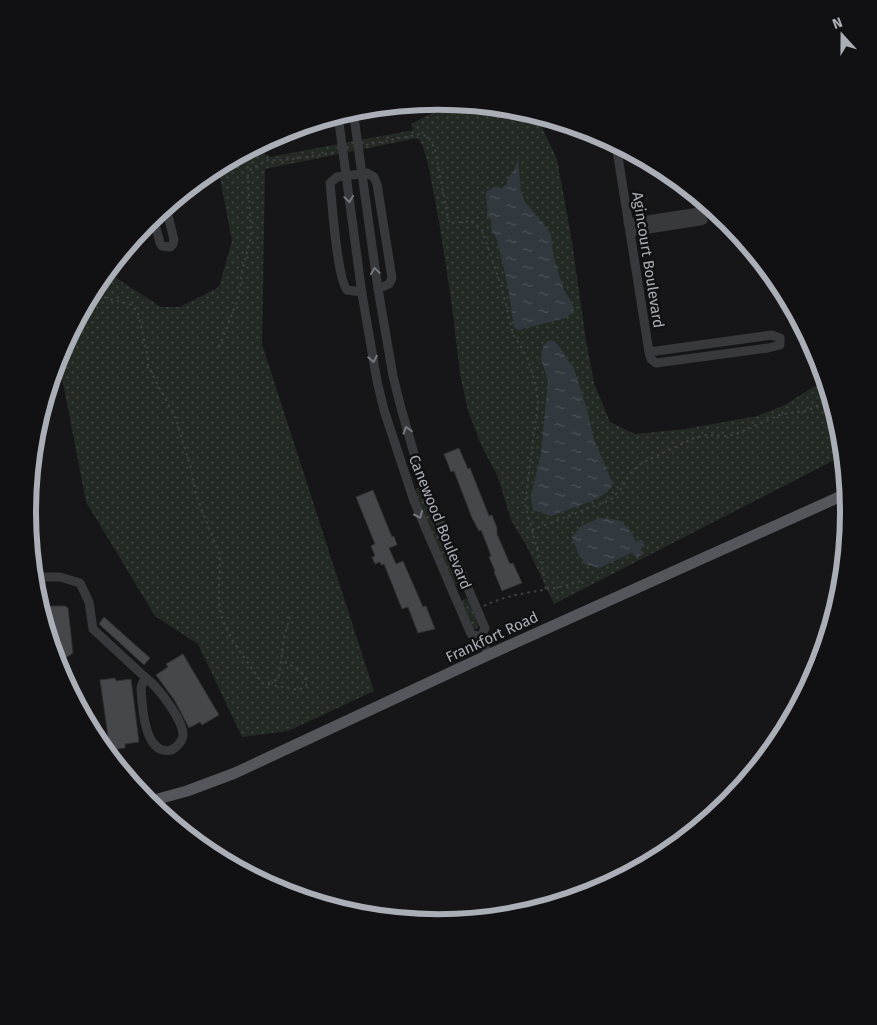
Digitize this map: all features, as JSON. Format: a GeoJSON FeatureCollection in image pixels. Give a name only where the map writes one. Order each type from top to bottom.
{"type":"FeatureCollection","features":[{"type":"Feature","properties":{"kind":"main road","name":"Frankfort Road"},"geometry":{"type":"LineString","coordinates":[[157,799],[188,791],[235,773],[488,655],[840,496]]}},
{"type":"Feature","properties":{"kind":"street","name":"Canewood Boulevard"},"geometry":{"type":"LineString","coordinates":[[355,119],[378,289],[393,376],[416,466],[478,609],[485,628],[481,638],[488,655]]}},
{"type":"Feature","properties":{"kind":"street","name":"Canewood Boulevard"},"geometry":{"type":"LineString","coordinates":[[339,123],[362,292],[377,381],[393,440],[410,493],[471,634],[481,638]]}},
{"type":"Feature","properties":{"kind":"street","name":"Agincourt Boulevard"},"geometry":{"type":"LineString","coordinates":[[617,153],[649,352],[651,359],[656,363],[768,348],[781,343],[780,338],[772,335],[649,352]]}},
{"type":"Feature","properties":{"kind":"street"},"geometry":{"type":"LineString","coordinates":[[362,292],[347,290],[344,287],[340,267],[330,183],[337,177],[345,175],[361,173],[371,175],[377,184],[392,278],[389,284],[378,289]]}},
{"type":"Feature","properties":{"kind":"street"},"geometry":{"type":"LineString","coordinates":[[699,212],[704,216],[704,220],[700,221],[629,227],[699,212]]}},
{"type":"Feature","properties":{"kind":"street"},"geometry":{"type":"LineString","coordinates":[[156,227],[162,246],[170,247],[174,240],[168,215]]}},
{"type":"Feature","properties":{"kind":"street"},"geometry":{"type":"LineString","coordinates":[[42,577],[60,577],[80,583],[89,602],[93,629],[147,678],[180,722],[183,736],[176,748],[170,750],[158,748],[153,744],[147,731],[141,688],[147,678]]}},
{"type":"Feature","properties":{"kind":"path"},"geometry":{"type":"LineString","coordinates":[[358,146],[420,134],[426,135],[436,150],[449,223],[472,221],[482,230],[502,288],[513,334],[528,356],[535,382],[538,402],[525,504],[543,571],[546,590]]}},
{"type":"Feature","properties":{"kind":"path"},"geometry":{"type":"LineString","coordinates":[[218,348],[239,296],[242,271],[251,237],[248,175],[251,169],[268,160],[343,153]]}},
{"type":"Feature","properties":{"kind":"path"},"geometry":{"type":"LineString","coordinates":[[101,294],[106,298],[132,305],[138,313],[148,366],[176,419],[192,472],[196,495],[218,553],[220,560],[221,615],[238,650],[262,683],[298,690],[306,686],[307,680],[305,675],[281,660]]}},
{"type":"Feature","properties":{"kind":"path"},"geometry":{"type":"LineString","coordinates":[[532,530],[610,500],[616,496],[632,471],[642,463],[666,450],[706,435],[726,436],[736,434],[782,414],[806,410],[825,401]]}},
{"type":"Feature","properties":{"kind":"path"},"geometry":{"type":"LineString","coordinates":[[478,609],[502,598],[581,581]]}},
{"type":"Feature","properties":{"kind":"path"},"geometry":{"type":"LineString","coordinates":[[266,684],[276,680],[279,676],[284,638],[292,612]]}},
{"type":"Feature","properties":{"kind":"shaded area"},"geometry":{"type":"Polygon","coordinates":[[[438,110],[491,114],[540,123],[557,159],[594,383],[610,422],[635,434],[685,429],[757,416],[783,406],[819,383],[827,408],[837,459],[554,604],[526,545],[511,520],[498,477],[482,447],[468,411],[460,374],[439,221],[428,164],[418,138],[265,169],[262,344],[374,691],[288,731],[242,737],[198,644],[155,616],[86,502],[61,374],[90,311],[113,276],[161,307],[180,307],[219,287],[232,241],[220,175],[262,152],[270,157],[413,130],[411,124],[438,110]]]}},
{"type":"Feature","properties":{"kind":"shaded area"},"geometry":{"type":"Polygon","coordinates":[[[417,488],[420,489],[459,581],[456,585],[453,583],[414,492],[417,488]]]}},
{"type":"Feature","properties":{"kind":"shaded area"},"geometry":{"type":"Polygon","coordinates":[[[466,598],[479,624],[477,629],[473,629],[461,601],[466,598]]]}},
{"type":"Feature","properties":{"kind":"water"},"geometry":{"type":"Polygon","coordinates":[[[518,159],[521,191],[525,202],[551,235],[553,255],[564,290],[574,309],[565,318],[518,330],[514,327],[508,287],[497,240],[491,228],[491,220],[487,215],[486,192],[494,187],[502,188],[507,183],[508,177],[513,173],[518,159]]]}},
{"type":"Feature","properties":{"kind":"water"},"geometry":{"type":"Polygon","coordinates":[[[552,340],[558,345],[573,366],[588,413],[594,440],[613,484],[607,492],[594,500],[551,516],[533,510],[531,496],[541,453],[548,381],[541,358],[543,346],[552,340]]]}},
{"type":"Feature","properties":{"kind":"water"},"geometry":{"type":"Polygon","coordinates":[[[600,518],[617,520],[623,523],[636,541],[642,540],[645,546],[641,548],[642,555],[636,557],[631,553],[599,568],[585,564],[578,553],[572,537],[581,526],[600,518]]]}},
{"type":"Feature","properties":{"kind":"building"},"geometry":{"type":"Polygon","coordinates":[[[459,448],[468,469],[470,468],[489,516],[492,515],[497,528],[497,534],[510,564],[513,563],[522,583],[502,591],[481,530],[479,531],[472,518],[454,471],[451,472],[444,454],[459,448]]]}},
{"type":"Feature","properties":{"kind":"building"},"geometry":{"type":"Polygon","coordinates":[[[373,490],[397,545],[389,548],[396,564],[403,561],[423,607],[426,606],[435,629],[418,633],[408,607],[402,609],[384,564],[381,565],[380,562],[375,564],[372,557],[375,556],[371,546],[375,544],[356,497],[373,490]]]}},
{"type":"Feature","properties":{"kind":"building"},"geometry":{"type":"Polygon","coordinates":[[[47,606],[65,606],[68,608],[73,653],[64,658],[47,606]]]}},
{"type":"Feature","properties":{"kind":"building"},"geometry":{"type":"Polygon","coordinates":[[[104,617],[150,658],[144,665],[99,624],[104,617]]]}},
{"type":"Feature","properties":{"kind":"building"},"geometry":{"type":"Polygon","coordinates":[[[183,654],[219,715],[202,725],[200,722],[189,728],[175,701],[156,675],[168,667],[166,664],[183,654]]]}},
{"type":"Feature","properties":{"kind":"building"},"geometry":{"type":"Polygon","coordinates":[[[115,678],[116,681],[131,679],[139,742],[125,744],[125,748],[114,750],[109,743],[100,680],[115,678]]]}}]}
